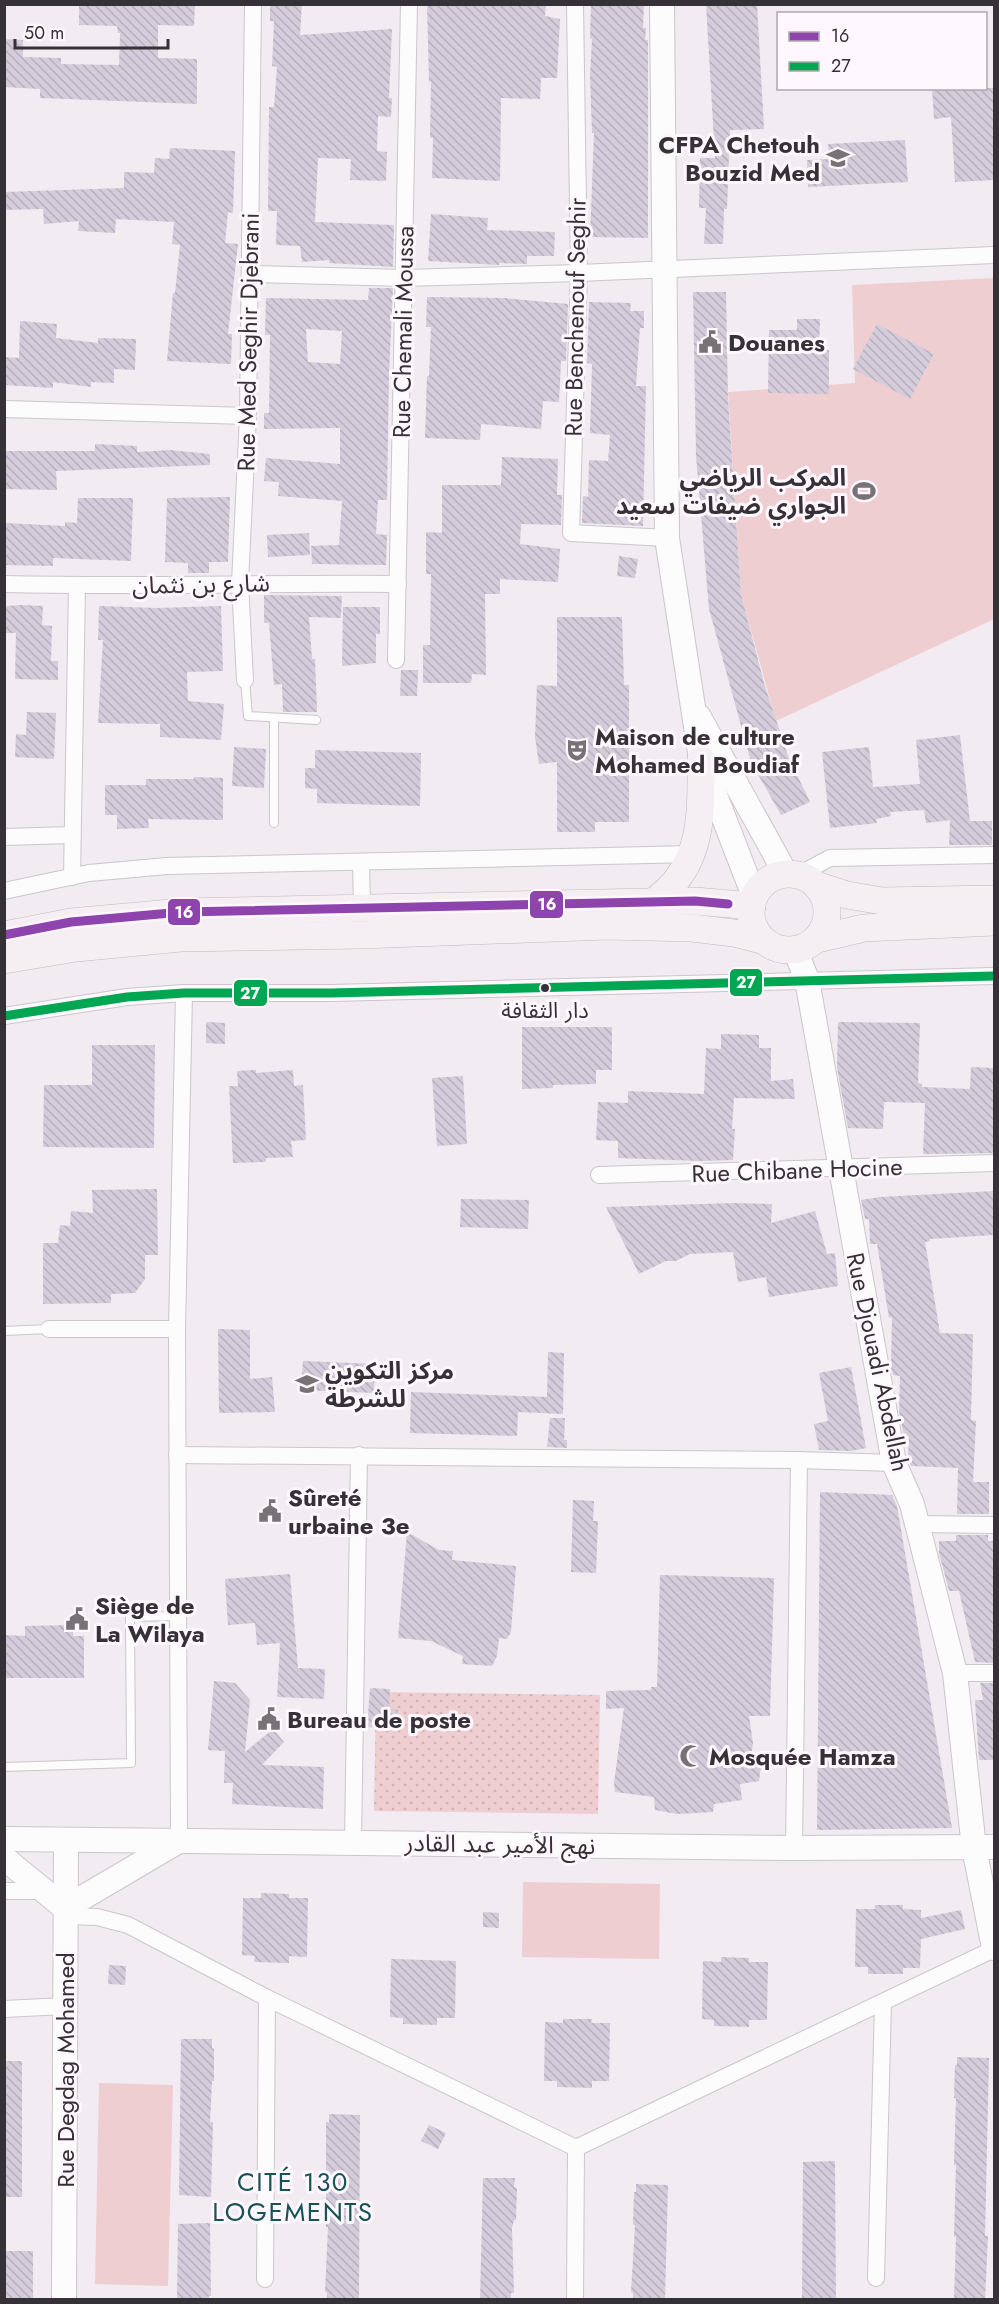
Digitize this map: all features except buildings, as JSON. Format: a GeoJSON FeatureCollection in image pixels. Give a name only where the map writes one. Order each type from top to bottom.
{"type":"FeatureCollection","features":[{"type":"Feature","properties":{"kind":"main road"},"geometry":{"type":"LineString","coordinates":[[653,902],[678,878],[696,844],[700,814],[701,759],[668,538],[662,4]]}},
{"type":"Feature","properties":{"kind":"main road"},"geometry":{"type":"LineString","coordinates":[[695,710],[800,878],[823,894],[827,906],[824,929],[806,944]]}},
{"type":"Feature","properties":{"kind":"main road"},"geometry":{"type":"LineString","coordinates":[[701,759],[753,901],[754,925],[765,941],[774,947],[806,944],[864,927],[994,922]]}},
{"type":"Feature","properties":{"kind":"main road"},"geometry":{"type":"LineString","coordinates":[[753,901],[767,881],[800,878],[848,895],[882,901],[994,899]]}},
{"type":"Feature","properties":{"kind":"main road"},"geometry":{"type":"LineString","coordinates":[[4,935],[71,922],[182,912],[362,906],[753,901]]}},
{"type":"Feature","properties":{"kind":"main road"},"geometry":{"type":"LineString","coordinates":[[361,935],[362,906]]}},
{"type":"Feature","properties":{"kind":"main road"},"geometry":{"type":"LineString","coordinates":[[4,960],[76,948],[139,941],[596,926],[668,926],[717,931],[765,941]]}},
{"type":"Feature","properties":{"kind":"main road","name":"Rue Djouadi Abdellah"},"geometry":{"type":"LineString","coordinates":[[806,944],[807,980],[894,1463],[918,1524],[955,1673],[984,1847],[994,1948]]}},
{"type":"Feature","properties":{"kind":"main road","name":"نهج الأمير عبد القادر"},"geometry":{"type":"LineString","coordinates":[[4,1839],[794,1848],[984,1847]]}},
{"type":"Feature","properties":{"kind":"main road","name":"Rue Degdag Mohamed"},"geometry":{"type":"LineString","coordinates":[[64,2300],[66,1840]]}},
{"type":"Feature","properties":{"kind":"main road"},"geometry":{"type":"LineString","coordinates":[[4,1858],[47,1891],[65,1912],[179,1841]]}},
{"type":"Feature","properties":{"kind":"street","name":"Rue Med Seghir Djebrani"},"geometry":{"type":"LineString","coordinates":[[245,680],[240,583],[248,416],[253,4]]}},
{"type":"Feature","properties":{"kind":"street","name":"Rue Chemali Moussa"},"geometry":{"type":"LineString","coordinates":[[396,660],[409,4]]}},
{"type":"Feature","properties":{"kind":"street","name":"Rue Benchenouf Seghir"},"geometry":{"type":"LineString","coordinates":[[575,4],[579,273],[571,533],[668,538]]}},
{"type":"Feature","properties":{"kind":"street"},"geometry":{"type":"LineString","coordinates":[[250,274],[404,278],[579,273],[994,255]]}},
{"type":"Feature","properties":{"kind":"street"},"geometry":{"type":"LineString","coordinates":[[4,409],[248,416]]}},
{"type":"Feature","properties":{"kind":"street","name":"شارع بن نثمان"},"geometry":{"type":"LineString","coordinates":[[4,584],[77,586],[240,583],[398,584]]}},
{"type":"Feature","properties":{"kind":"street"},"geometry":{"type":"LineString","coordinates":[[72,877],[77,586]]}},
{"type":"Feature","properties":{"kind":"street"},"geometry":{"type":"LineString","coordinates":[[4,837],[72,835]]}},
{"type":"Feature","properties":{"kind":"street"},"geometry":{"type":"LineString","coordinates":[[4,891],[114,870],[167,866],[692,854]]}},
{"type":"Feature","properties":{"kind":"street"},"geometry":{"type":"LineString","coordinates":[[800,878],[830,858],[994,855]]}},
{"type":"Feature","properties":{"kind":"street"},"geometry":{"type":"LineString","coordinates":[[361,863],[362,906]]}},
{"type":"Feature","properties":{"kind":"street"},"geometry":{"type":"LineString","coordinates":[[4,1016],[127,997],[184,993],[332,993],[994,976]]}},
{"type":"Feature","properties":{"kind":"street"},"geometry":{"type":"LineString","coordinates":[[179,1841],[177,1329],[184,993]]}},
{"type":"Feature","properties":{"kind":"street","name":"Rue Chibane Hocine"},"geometry":{"type":"LineString","coordinates":[[599,1175],[994,1163]]}},
{"type":"Feature","properties":{"kind":"street"},"geometry":{"type":"LineString","coordinates":[[49,1329],[177,1329]]}},
{"type":"Feature","properties":{"kind":"street"},"geometry":{"type":"LineString","coordinates":[[177,1455],[358,1455],[894,1463]]}},
{"type":"Feature","properties":{"kind":"street"},"geometry":{"type":"LineString","coordinates":[[352,1842],[358,1455]]}},
{"type":"Feature","properties":{"kind":"street"},"geometry":{"type":"LineString","coordinates":[[794,1848],[799,1460]]}},
{"type":"Feature","properties":{"kind":"street"},"geometry":{"type":"LineString","coordinates":[[918,1524],[994,1525]]}},
{"type":"Feature","properties":{"kind":"street"},"geometry":{"type":"LineString","coordinates":[[955,1673],[994,1673]]}},
{"type":"Feature","properties":{"kind":"street"},"geometry":{"type":"LineString","coordinates":[[4,1891],[47,1891]]}},
{"type":"Feature","properties":{"kind":"street"},"geometry":{"type":"LineString","coordinates":[[65,1912],[128,1925],[267,1998],[576,2148]]}},
{"type":"Feature","properties":{"kind":"street"},"geometry":{"type":"LineString","coordinates":[[576,2148],[994,1948]]}},
{"type":"Feature","properties":{"kind":"street"},"geometry":{"type":"LineString","coordinates":[[265,2279],[267,1998]]}},
{"type":"Feature","properties":{"kind":"street"},"geometry":{"type":"LineString","coordinates":[[876,2278],[883,2002]]}},
{"type":"Feature","properties":{"kind":"street"},"geometry":{"type":"LineString","coordinates":[[4,2009],[65,2006]]}},
{"type":"Feature","properties":{"kind":"street"},"geometry":{"type":"LineString","coordinates":[[575,2300],[576,2148]]}},
{"type":"Feature","properties":{"kind":"lane"},"geometry":{"type":"LineString","coordinates":[[245,680],[248,716],[316,720]]}},
{"type":"Feature","properties":{"kind":"lane"},"geometry":{"type":"LineString","coordinates":[[274,718],[274,823]]}},
{"type":"Feature","properties":{"kind":"lane"},"geometry":{"type":"LineString","coordinates":[[4,1331],[49,1329]]}},
{"type":"Feature","properties":{"kind":"lane"},"geometry":{"type":"LineString","coordinates":[[4,1767],[131,1763],[130,1617],[177,1616]]}},
{"type":"Feature","properties":{"kind":"shaded area","name":"المركب الرياضي الجواري ضيفات سعيد"},"geometry":{"type":"Polygon","coordinates":[[[994,278],[994,619],[776,721],[741,594],[728,392],[855,383],[852,285],[994,278]]]}},
{"type":"Feature","properties":{"kind":"shaded area"},"geometry":{"type":"Polygon","coordinates":[[[376,1692],[600,1695],[598,1814],[374,1811],[376,1692]]]}},
{"type":"Feature","properties":{"kind":"shaded area"},"geometry":{"type":"Polygon","coordinates":[[[523,1882],[660,1884],[659,1959],[522,1957],[523,1882]]]}},
{"type":"Feature","properties":{"kind":"shaded area"},"geometry":{"type":"Polygon","coordinates":[[[99,2083],[173,2085],[168,2286],[95,2284],[99,2083]]]}},
{"type":"Feature","properties":{"kind":"transit line","name":"16"},"geometry":{"type":"LineString","coordinates":[[4,935],[71,922],[182,912],[695,901],[728,904]]}},
{"type":"Feature","properties":{"kind":"transit line","name":"27"},"geometry":{"type":"LineString","coordinates":[[4,1016],[127,997],[184,993],[332,993],[994,976]]}},
{"type":"Feature","properties":{"kind":"place","name":"CFPA Chetouh Bouzid Med"},"geometry":{"type":"Point","coordinates":[838,158]}},
{"type":"Feature","properties":{"kind":"place","name":"Douanes"},"geometry":{"type":"Point","coordinates":[710,342]}},
{"type":"Feature","properties":{"kind":"place","name":"المركب الرياضي الجواري ضيفات سعيد"},"geometry":{"type":"Point","coordinates":[864,491]}},
{"type":"Feature","properties":{"kind":"place","name":"Maison de culture Mohamed Boudiaf"},"geometry":{"type":"Point","coordinates":[577,750]}},
{"type":"Feature","properties":{"kind":"place","name":"دار الثقافة"},"geometry":{"type":"Point","coordinates":[545,988]}},
{"type":"Feature","properties":{"kind":"place","name":"مركز التكوين للشرطة"},"geometry":{"type":"Point","coordinates":[307,1384]}},
{"type":"Feature","properties":{"kind":"place","name":"Sûreté urbaine 3e"},"geometry":{"type":"Point","coordinates":[270,1511]}},
{"type":"Feature","properties":{"kind":"place","name":"Siège de La Wilaya"},"geometry":{"type":"Point","coordinates":[77,1619]}},
{"type":"Feature","properties":{"kind":"place","name":"Bureau de poste"},"geometry":{"type":"Point","coordinates":[269,1719]}},
{"type":"Feature","properties":{"kind":"place","name":"Mosquée Hamza"},"geometry":{"type":"Point","coordinates":[691,1756]}},
{"type":"Feature","properties":{"kind":"district","name":"CITÉ 130 LOGEMENTS"},"geometry":{"type":"Point","coordinates":[293,2197]}}]}
